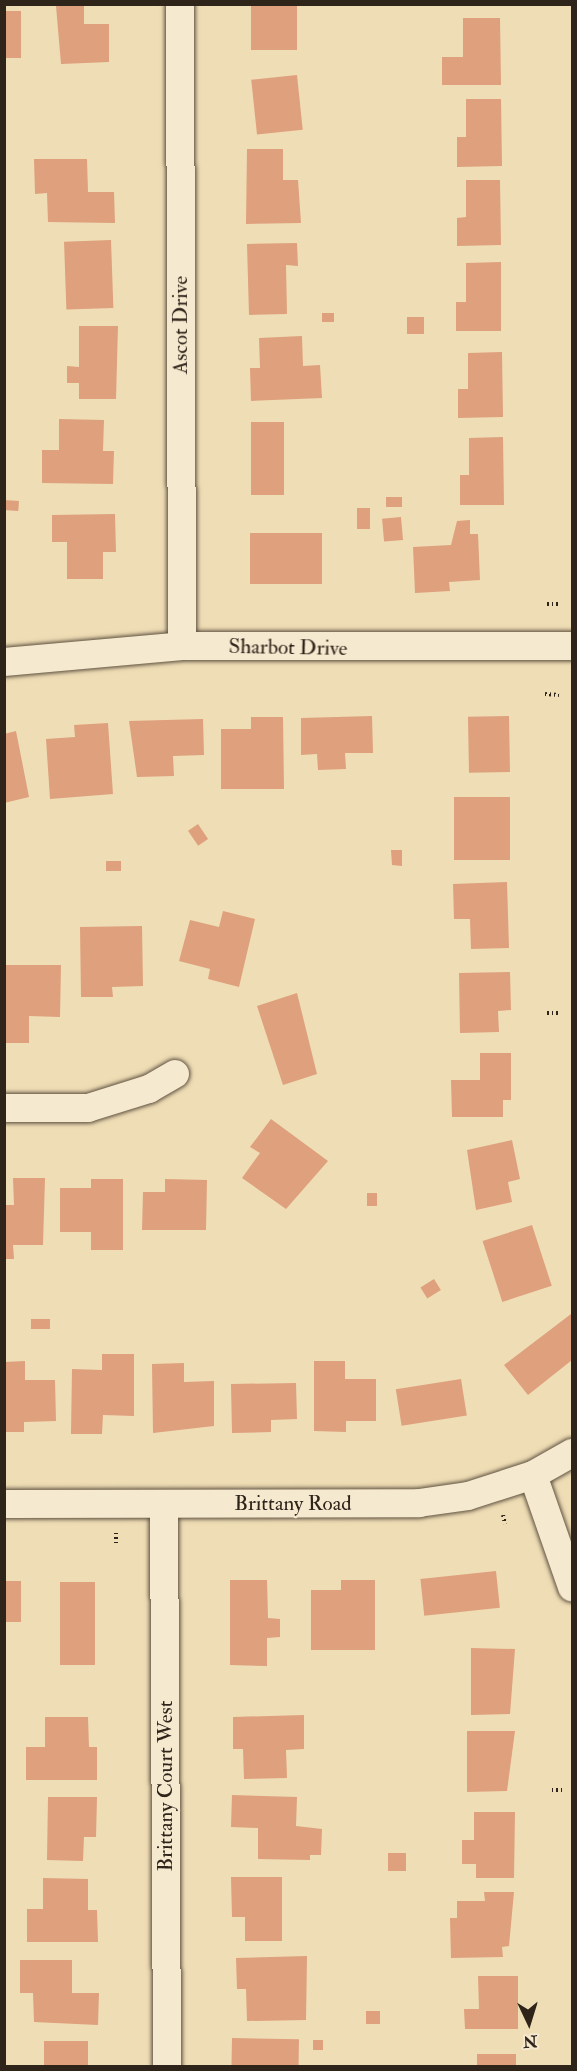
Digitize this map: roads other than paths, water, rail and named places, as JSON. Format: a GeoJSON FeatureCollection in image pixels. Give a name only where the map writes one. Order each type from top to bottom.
{"type":"FeatureCollection","features":[{"type":"Feature","properties":{"kind":"street","name":"Ascot Drive"},"geometry":{"type":"LineString","coordinates":[[180,4],[182,646]]}},
{"type":"Feature","properties":{"kind":"street","name":"Sharbot Drive"},"geometry":{"type":"LineString","coordinates":[[4,662],[182,646],[573,646]]}},
{"type":"Feature","properties":{"kind":"street"},"geometry":{"type":"LineString","coordinates":[[4,1108],[88,1108],[149,1089],[175,1074]]}},
{"type":"Feature","properties":{"kind":"street","name":"Brittany Road"},"geometry":{"type":"LineString","coordinates":[[4,1504],[419,1503],[468,1496],[533,1475],[573,1453]]}},
{"type":"Feature","properties":{"kind":"street"},"geometry":{"type":"LineString","coordinates":[[533,1475],[573,1587]]}},
{"type":"Feature","properties":{"kind":"street","name":"Brittany Court West"},"geometry":{"type":"LineString","coordinates":[[164,1505],[167,2067]]}}]}
